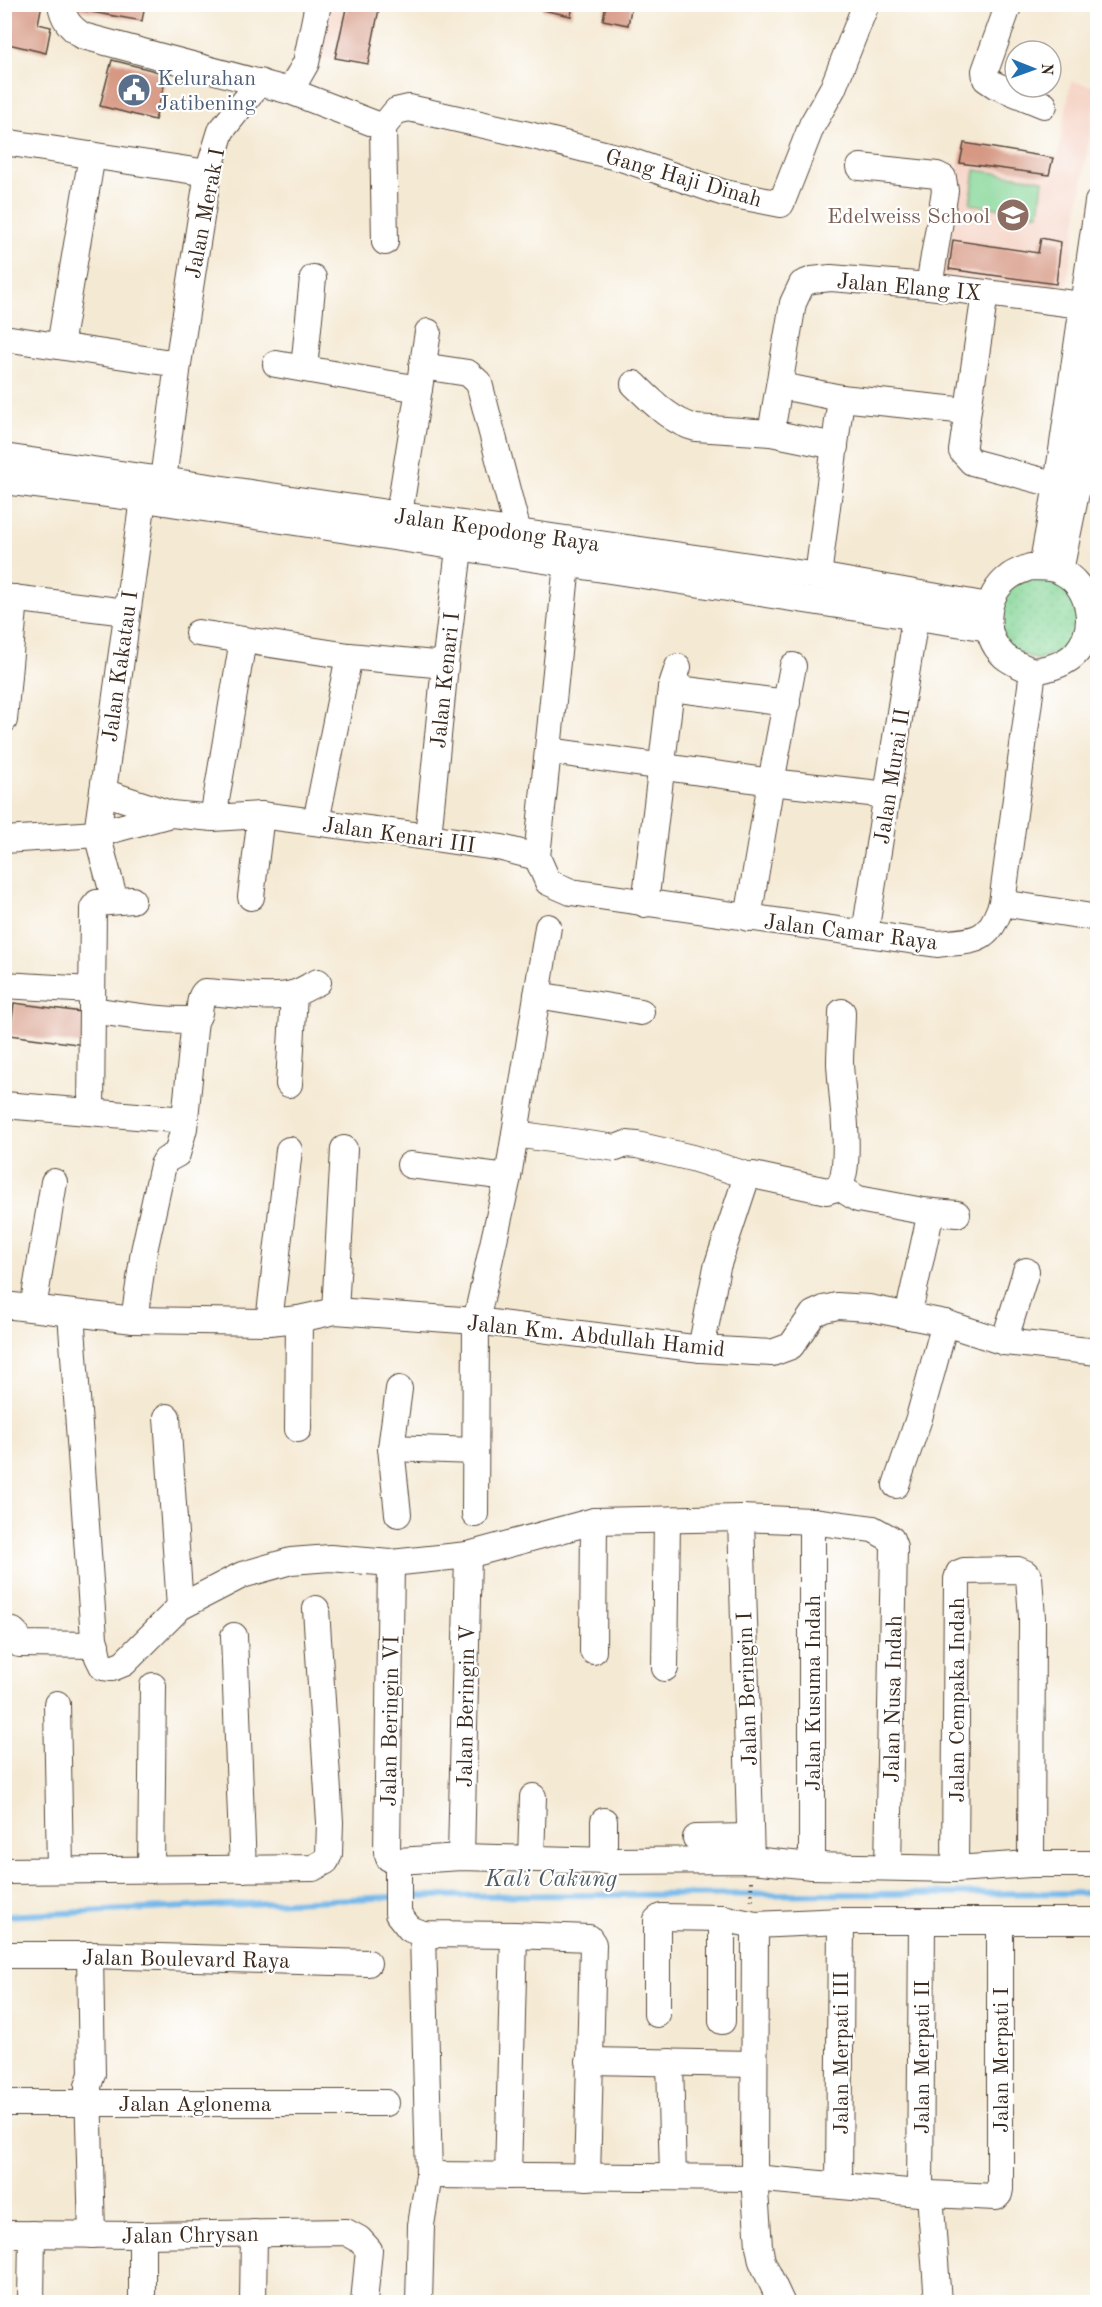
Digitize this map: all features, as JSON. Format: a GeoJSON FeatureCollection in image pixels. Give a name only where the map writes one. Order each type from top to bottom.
{"type":"FeatureCollection","features":[{"type":"Feature","properties":{"kind":"street"},"geometry":{"type":"LineString","coordinates":[[61,4],[66,20],[73,30],[83,36],[290,91],[383,127],[385,242]]}},
{"type":"Feature","properties":{"kind":"street"},"geometry":{"type":"LineString","coordinates":[[290,91],[306,63],[318,4]]}},
{"type":"Feature","properties":{"kind":"street","name":"Gang Haji Dinah"},"geometry":{"type":"LineString","coordinates":[[383,127],[396,111],[409,108],[624,159],[723,193],[781,204],[812,125],[833,88],[866,4]]}},
{"type":"Feature","properties":{"kind":"street"},"geometry":{"type":"LineString","coordinates":[[1009,4],[985,70],[986,79],[1044,105]]}},
{"type":"Feature","properties":{"kind":"street","name":"Jalan Merak I"},"geometry":{"type":"LineString","coordinates":[[173,489],[178,364],[208,174],[220,131],[260,82]]}},
{"type":"Feature","properties":{"kind":"street"},"geometry":{"type":"LineString","coordinates":[[4,142],[208,174]]}},
{"type":"Feature","properties":{"kind":"street"},"geometry":{"type":"LineString","coordinates":[[60,346],[92,155]]}},
{"type":"Feature","properties":{"kind":"street"},"geometry":{"type":"LineString","coordinates":[[860,167],[937,175],[943,178],[945,191],[929,286]]}},
{"type":"Feature","properties":{"kind":"street"},"geometry":{"type":"LineString","coordinates":[[1073,484],[1080,308],[1098,202]]}},
{"type":"Feature","properties":{"kind":"street"},"geometry":{"type":"LineString","coordinates":[[304,368],[313,278]]}},
{"type":"Feature","properties":{"kind":"street","name":"Jalan Elang IX"},"geometry":{"type":"LineString","coordinates":[[771,434],[794,303],[802,284],[812,280],[831,278],[929,286],[1080,308]]}},
{"type":"Feature","properties":{"kind":"street"},"geometry":{"type":"LineString","coordinates":[[985,293],[962,451],[972,462],[1073,484]]}},
{"type":"Feature","properties":{"kind":"street"},"geometry":{"type":"LineString","coordinates":[[399,514],[428,332]]}},
{"type":"Feature","properties":{"kind":"street"},"geometry":{"type":"LineString","coordinates":[[4,338],[178,364]]}},
{"type":"Feature","properties":{"kind":"street"},"geometry":{"type":"LineString","coordinates":[[1051,569],[1073,484],[1098,338]]}},
{"type":"Feature","properties":{"kind":"street"},"geometry":{"type":"LineString","coordinates":[[276,364],[420,377],[468,373],[479,383],[518,532]]}},
{"type":"Feature","properties":{"kind":"street"},"geometry":{"type":"LineString","coordinates":[[634,384],[668,416],[684,425],[771,434],[835,446]]}},
{"type":"Feature","properties":{"kind":"street"},"geometry":{"type":"LineString","coordinates":[[781,386],[841,398],[968,411]]}},
{"type":"Feature","properties":{"kind":"street"},"geometry":{"type":"LineString","coordinates":[[818,576],[841,398]]}},
{"type":"Feature","properties":{"kind":"street"},"geometry":{"type":"LineString","coordinates":[[1073,484],[1098,445]]}},
{"type":"Feature","properties":{"kind":"street","name":"Jalan Kepodong Raya"},"geometry":{"type":"LineString","coordinates":[[4,457],[137,491]]}},
{"type":"Feature","properties":{"kind":"street","name":"Jalan Kepodong Raya"},"geometry":{"type":"LineString","coordinates":[[4,481],[137,491],[173,489],[399,514],[461,536],[567,564],[915,618],[989,617]]}},
{"type":"Feature","properties":{"kind":"street","name":"Jalan Kepodong Raya"},"geometry":{"type":"LineString","coordinates":[[173,489],[461,536],[518,532],[818,576],[989,617]]}},
{"type":"Feature","properties":{"kind":"street","name":"Jalan Kakatau I"},"geometry":{"type":"LineString","coordinates":[[97,834],[126,612],[137,491]]}},
{"type":"Feature","properties":{"kind":"street","name":"Jalan Kenari I"},"geometry":{"type":"LineString","coordinates":[[428,837],[445,664],[461,536]]}},
{"type":"Feature","properties":{"kind":"street"},"geometry":{"type":"LineString","coordinates":[[537,857],[550,751],[567,564]]}},
{"type":"Feature","properties":{"kind":"street"},"geometry":{"type":"LineString","coordinates":[[1030,567],[1051,569],[1076,582],[1086,598],[1092,630],[1075,654],[1062,663],[1033,671],[1016,664],[994,643],[989,617],[997,590],[1008,577],[1030,567]]}},
{"type":"Feature","properties":{"kind":"street"},"geometry":{"type":"LineString","coordinates":[[4,720],[10,598],[126,612]]}},
{"type":"Feature","properties":{"kind":"street","name":"Jalan Murai II"},"geometry":{"type":"LineString","coordinates":[[864,933],[915,618]]}},
{"type":"Feature","properties":{"kind":"street"},"geometry":{"type":"LineString","coordinates":[[198,633],[349,656],[445,664]]}},
{"type":"Feature","properties":{"kind":"street"},"geometry":{"type":"LineString","coordinates":[[213,818],[243,640]]}},
{"type":"Feature","properties":{"kind":"street"},"geometry":{"type":"LineString","coordinates":[[316,822],[349,656]]}},
{"type":"Feature","properties":{"kind":"street"},"geometry":{"type":"LineString","coordinates":[[748,918],[794,666]]}},
{"type":"Feature","properties":{"kind":"street","name":"Jalan Camar Raya"},"geometry":{"type":"LineString","coordinates":[[537,857],[548,882],[571,892],[937,944],[982,938],[995,924],[1002,903],[1033,671]]}},
{"type":"Feature","properties":{"kind":"street"},"geometry":{"type":"LineString","coordinates":[[645,904],[674,677],[787,703]]}},
{"type":"Feature","properties":{"kind":"street"},"geometry":{"type":"LineString","coordinates":[[550,751],[771,782],[888,795]]}},
{"type":"Feature","properties":{"kind":"street","name":"Jalan Kenari III"},"geometry":{"type":"LineString","coordinates":[[103,792],[171,814],[213,818],[261,815],[502,848],[537,857]]}},
{"type":"Feature","properties":{"kind":"street","name":"Jalan Kenari III"},"geometry":{"type":"LineString","coordinates":[[4,840],[97,834],[171,814]]}},
{"type":"Feature","properties":{"kind":"street"},"geometry":{"type":"LineString","coordinates":[[251,897],[261,815]]}},
{"type":"Feature","properties":{"kind":"street"},"geometry":{"type":"LineString","coordinates":[[92,1111],[92,914],[93,908],[115,901],[97,834]]}},
{"type":"Feature","properties":{"kind":"street"},"geometry":{"type":"LineString","coordinates":[[1002,903],[1098,918]]}},
{"type":"Feature","properties":{"kind":"street"},"geometry":{"type":"LineString","coordinates":[[475,1514],[476,1321],[508,1177],[548,927]]}},
{"type":"Feature","properties":{"kind":"street"},"geometry":{"type":"LineString","coordinates":[[134,1320],[144,1251],[163,1165],[166,1160],[177,1154],[185,1119],[195,1020],[199,1015],[201,996],[205,992],[278,996],[294,994],[318,982]]}},
{"type":"Feature","properties":{"kind":"street"},"geometry":{"type":"LineString","coordinates":[[4,985],[91,1000],[137,1018],[169,1021],[195,1020]]}},
{"type":"Feature","properties":{"kind":"street"},"geometry":{"type":"LineString","coordinates":[[289,1084],[294,994]]}},
{"type":"Feature","properties":{"kind":"street"},"geometry":{"type":"LineString","coordinates":[[537,994],[641,1012]]}},
{"type":"Feature","properties":{"kind":"street"},"geometry":{"type":"LineString","coordinates":[[515,1134],[616,1148],[626,1144],[637,1145],[736,1170],[750,1176],[827,1191],[839,1187],[845,1174],[846,1158],[840,1060],[843,1012]]}},
{"type":"Feature","properties":{"kind":"street"},"geometry":{"type":"LineString","coordinates":[[4,1105],[185,1119]]}},
{"type":"Feature","properties":{"kind":"street"},"geometry":{"type":"LineString","coordinates":[[335,1311],[344,1149]]}},
{"type":"Feature","properties":{"kind":"street"},"geometry":{"type":"LineString","coordinates":[[269,1322],[289,1150]]}},
{"type":"Feature","properties":{"kind":"street"},"geometry":{"type":"LineString","coordinates":[[410,1165],[508,1177]]}},
{"type":"Feature","properties":{"kind":"street"},"geometry":{"type":"LineString","coordinates":[[701,1349],[717,1267],[745,1183],[750,1176]]}},
{"type":"Feature","properties":{"kind":"street"},"geometry":{"type":"LineString","coordinates":[[33,1308],[54,1182]]}},
{"type":"Feature","properties":{"kind":"street"},"geometry":{"type":"LineString","coordinates":[[839,1187],[858,1199],[931,1212],[957,1214]]}},
{"type":"Feature","properties":{"kind":"street"},"geometry":{"type":"LineString","coordinates":[[908,1316],[931,1212]]}},
{"type":"Feature","properties":{"kind":"street"},"geometry":{"type":"LineString","coordinates":[[1004,1342],[1026,1271]]}},
{"type":"Feature","properties":{"kind":"street","name":"Jalan Km. Abdullah Hamid"},"geometry":{"type":"LineString","coordinates":[[4,1305],[134,1320],[269,1322],[299,1319],[335,1311],[476,1321],[701,1349],[772,1353],[791,1347],[813,1314],[837,1306],[869,1308],[945,1323],[1004,1342],[1097,1350]]}},
{"type":"Feature","properties":{"kind":"street"},"geometry":{"type":"LineString","coordinates":[[71,1313],[96,1645],[103,1667],[112,1668],[124,1663],[180,1607],[242,1575],[291,1561],[330,1558],[391,1563],[468,1555],[594,1521],[741,1518],[812,1521]]}},
{"type":"Feature","properties":{"kind":"street"},"geometry":{"type":"LineString","coordinates":[[298,1429],[299,1319]]}},
{"type":"Feature","properties":{"kind":"street"},"geometry":{"type":"LineString","coordinates":[[896,1485],[919,1418],[945,1323]]}},
{"type":"Feature","properties":{"kind":"street"},"geometry":{"type":"LineString","coordinates":[[398,1514],[391,1448],[399,1389]]}},
{"type":"Feature","properties":{"kind":"street"},"geometry":{"type":"LineString","coordinates":[[167,1417],[180,1607]]}},
{"type":"Feature","properties":{"kind":"street"},"geometry":{"type":"LineString","coordinates":[[391,1448],[474,1451]]}},
{"type":"Feature","properties":{"kind":"street","name":"Jalan Beringin I"},"geometry":{"type":"LineString","coordinates":[[741,1518],[751,1856]]}},
{"type":"Feature","properties":{"kind":"street"},"geometry":{"type":"LineString","coordinates":[[665,1668],[667,1520]]}},
{"type":"Feature","properties":{"kind":"street"},"geometry":{"type":"LineString","coordinates":[[593,1651],[594,1521]]}},
{"type":"Feature","properties":{"kind":"street","name":"Jalan Nusa Indah"},"geometry":{"type":"LineString","coordinates":[[812,1521],[873,1529],[891,1539],[894,1547],[888,1867]]}},
{"type":"Feature","properties":{"kind":"street","name":"Jalan Kusuma Indah"},"geometry":{"type":"LineString","coordinates":[[812,1521],[812,1866]]}},
{"type":"Feature","properties":{"kind":"street","name":"Jalan Beringin V"},"geometry":{"type":"LineString","coordinates":[[461,1857],[468,1555]]}},
{"type":"Feature","properties":{"kind":"street","name":"Jalan Beringin VI"},"geometry":{"type":"LineString","coordinates":[[391,1563],[387,1852],[388,1858],[398,1867]]}},
{"type":"Feature","properties":{"kind":"street","name":"Jalan Cempaka Indah"},"geometry":{"type":"LineString","coordinates":[[955,1869],[957,1579],[959,1573],[1003,1569],[1025,1573],[1029,1577],[1032,1618],[1031,1864]]}},
{"type":"Feature","properties":{"kind":"street"},"geometry":{"type":"LineString","coordinates":[[4,1871],[313,1868],[326,1861],[329,1854],[330,1822],[316,1609]]}},
{"type":"Feature","properties":{"kind":"street"},"geometry":{"type":"LineString","coordinates":[[4,1629],[16,1634],[15,1641],[19,1644],[96,1645]]}},
{"type":"Feature","properties":{"kind":"street"},"geometry":{"type":"LineString","coordinates":[[234,1636],[243,1869]]}},
{"type":"Feature","properties":{"kind":"street"},"geometry":{"type":"LineString","coordinates":[[151,1870],[153,1686]]}},
{"type":"Feature","properties":{"kind":"street"},"geometry":{"type":"LineString","coordinates":[[57,1704],[60,1869]]}},
{"type":"Feature","properties":{"kind":"street"},"geometry":{"type":"LineString","coordinates":[[531,1858],[533,1797]]}},
{"type":"Feature","properties":{"kind":"street"},"geometry":{"type":"LineString","coordinates":[[604,1821],[604,1861]]}},
{"type":"Feature","properties":{"kind":"street"},"geometry":{"type":"LineString","coordinates":[[696,1838],[751,1856],[812,1866],[955,1869],[1031,1864],[1098,1864]]}},
{"type":"Feature","properties":{"kind":"street"},"geometry":{"type":"LineString","coordinates":[[587,2177],[588,2061],[593,1944],[589,1938],[581,1936],[423,1934],[410,1929],[398,1914],[398,1867],[461,1857],[604,1861],[751,1856]]}},
{"type":"Feature","properties":{"kind":"street"},"geometry":{"type":"LineString","coordinates":[[657,2014],[657,1920],[661,1917],[841,1922],[1098,1921]]}},
{"type":"Feature","properties":{"kind":"street"},"geometry":{"type":"LineString","coordinates":[[722,2021],[740,1919]]}},
{"type":"Feature","properties":{"kind":"street"},"geometry":{"type":"LineString","coordinates":[[740,1919],[754,2064],[754,2178],[759,2246],[762,2261],[781,2302]]}},
{"type":"Feature","properties":{"kind":"street","name":"Jalan Merpati I"},"geometry":{"type":"LineString","coordinates":[[925,2193],[996,2197],[999,2194],[1000,1921]]}},
{"type":"Feature","properties":{"kind":"street","name":"Jalan Merpati III"},"geometry":{"type":"LineString","coordinates":[[839,2185],[841,1922]]}},
{"type":"Feature","properties":{"kind":"street","name":"Jalan Merpati II"},"geometry":{"type":"LineString","coordinates":[[922,1922],[925,2193],[938,2302]]}},
{"type":"Feature","properties":{"kind":"street"},"geometry":{"type":"LineString","coordinates":[[419,2302],[421,2225],[429,2175],[423,1934]]}},
{"type":"Feature","properties":{"kind":"street"},"geometry":{"type":"LineString","coordinates":[[508,2176],[514,1935]]}},
{"type":"Feature","properties":{"kind":"street","name":"Jalan Boulevard Raya"},"geometry":{"type":"LineString","coordinates":[[4,1955],[368,1963]]}},
{"type":"Feature","properties":{"kind":"street"},"geometry":{"type":"LineString","coordinates":[[85,1955],[92,2074],[88,2094],[92,2235]]}},
{"type":"Feature","properties":{"kind":"street"},"geometry":{"type":"LineString","coordinates":[[588,2061],[754,2064]]}},
{"type":"Feature","properties":{"kind":"street"},"geometry":{"type":"LineString","coordinates":[[670,2062],[673,2177]]}},
{"type":"Feature","properties":{"kind":"street","name":"Jalan Aglonema"},"geometry":{"type":"LineString","coordinates":[[4,2103],[88,2094],[386,2103]]}},
{"type":"Feature","properties":{"kind":"street"},"geometry":{"type":"LineString","coordinates":[[429,2175],[754,2178],[925,2193]]}},
{"type":"Feature","properties":{"kind":"street","name":"Jalan Chrysan"},"geometry":{"type":"LineString","coordinates":[[4,2234],[142,2235],[346,2232],[359,2239],[369,2250],[364,2302]]}},
{"type":"Feature","properties":{"kind":"street"},"geometry":{"type":"LineString","coordinates":[[253,2302],[254,2233]]}},
{"type":"Feature","properties":{"kind":"street"},"geometry":{"type":"LineString","coordinates":[[31,2302],[32,2234]]}},
{"type":"Feature","properties":{"kind":"street"},"geometry":{"type":"LineString","coordinates":[[142,2235],[142,2302]]}},
{"type":"Feature","properties":{"kind":"path"},"geometry":{"type":"LineString","coordinates":[[740,1919],[751,1856]]}},
{"type":"Feature","properties":{"kind":"shaded area"},"geometry":{"type":"Polygon","coordinates":[[[327,5],[382,5],[369,66],[316,56],[327,5]]]}},
{"type":"Feature","properties":{"kind":"shaded area","name":"Edelweiss School"},"geometry":{"type":"Polygon","coordinates":[[[1071,81],[1097,87],[1066,290],[936,274],[963,141],[1058,156],[1071,81]]]}},
{"type":"Feature","properties":{"kind":"green space"},"geometry":{"type":"Polygon","coordinates":[[[975,170],[1043,180],[1039,214],[970,204],[975,170]]]}},
{"type":"Feature","properties":{"kind":"green space"},"geometry":{"type":"Polygon","coordinates":[[[1036,576],[1060,581],[1081,611],[1071,646],[1037,660],[1014,651],[1000,631],[1000,606],[1013,585],[1036,576]]]}},
{"type":"Feature","properties":{"kind":"building"},"geometry":{"type":"Polygon","coordinates":[[[5,4],[42,4],[38,24],[51,27],[46,53],[4,43],[5,4]]]}},
{"type":"Feature","properties":{"kind":"building"},"geometry":{"type":"Polygon","coordinates":[[[69,4],[145,4],[142,21],[69,8],[69,4]]]}},
{"type":"Feature","properties":{"kind":"building"},"geometry":{"type":"Polygon","coordinates":[[[347,4],[380,4],[368,64],[335,58],[347,4]]]}},
{"type":"Feature","properties":{"kind":"building"},"geometry":{"type":"Polygon","coordinates":[[[543,4],[573,4],[571,16],[542,10],[543,4]]]}},
{"type":"Feature","properties":{"kind":"building"},"geometry":{"type":"Polygon","coordinates":[[[606,4],[632,4],[628,25],[603,20],[606,4]]]}},
{"type":"Feature","properties":{"kind":"building","name":"Kelurahan Jatibening"},"geometry":{"type":"Polygon","coordinates":[[[112,60],[167,74],[155,120],[100,106],[112,60]]]}},
{"type":"Feature","properties":{"kind":"building"},"geometry":{"type":"Polygon","coordinates":[[[964,143],[1053,158],[1049,175],[960,163],[964,143]]]}},
{"type":"Feature","properties":{"kind":"building"},"geometry":{"type":"Polygon","coordinates":[[[1041,238],[1061,242],[1056,284],[949,269],[953,240],[1038,253],[1041,238]]]}},
{"type":"Feature","properties":{"kind":"building"},"geometry":{"type":"Polygon","coordinates":[[[14,1003],[89,1013],[84,1045],[10,1035],[14,1003]]]}},
{"type":"Feature","properties":{"kind":"waterway","name":"Kali Cakung"},"geometry":{"type":"LineString","coordinates":[[404,1896],[1098,1893]]}},
{"type":"Feature","properties":{"kind":"waterway","name":"Kali Cakung"},"geometry":{"type":"LineString","coordinates":[[4,1916],[393,1897]]}},
{"type":"Feature","properties":{"kind":"place","name":"Kelurahan Jatibening"},"geometry":{"type":"Point","coordinates":[134,90]}},
{"type":"Feature","properties":{"kind":"place","name":"Edelweiss School"},"geometry":{"type":"Point","coordinates":[1013,215]}}]}
